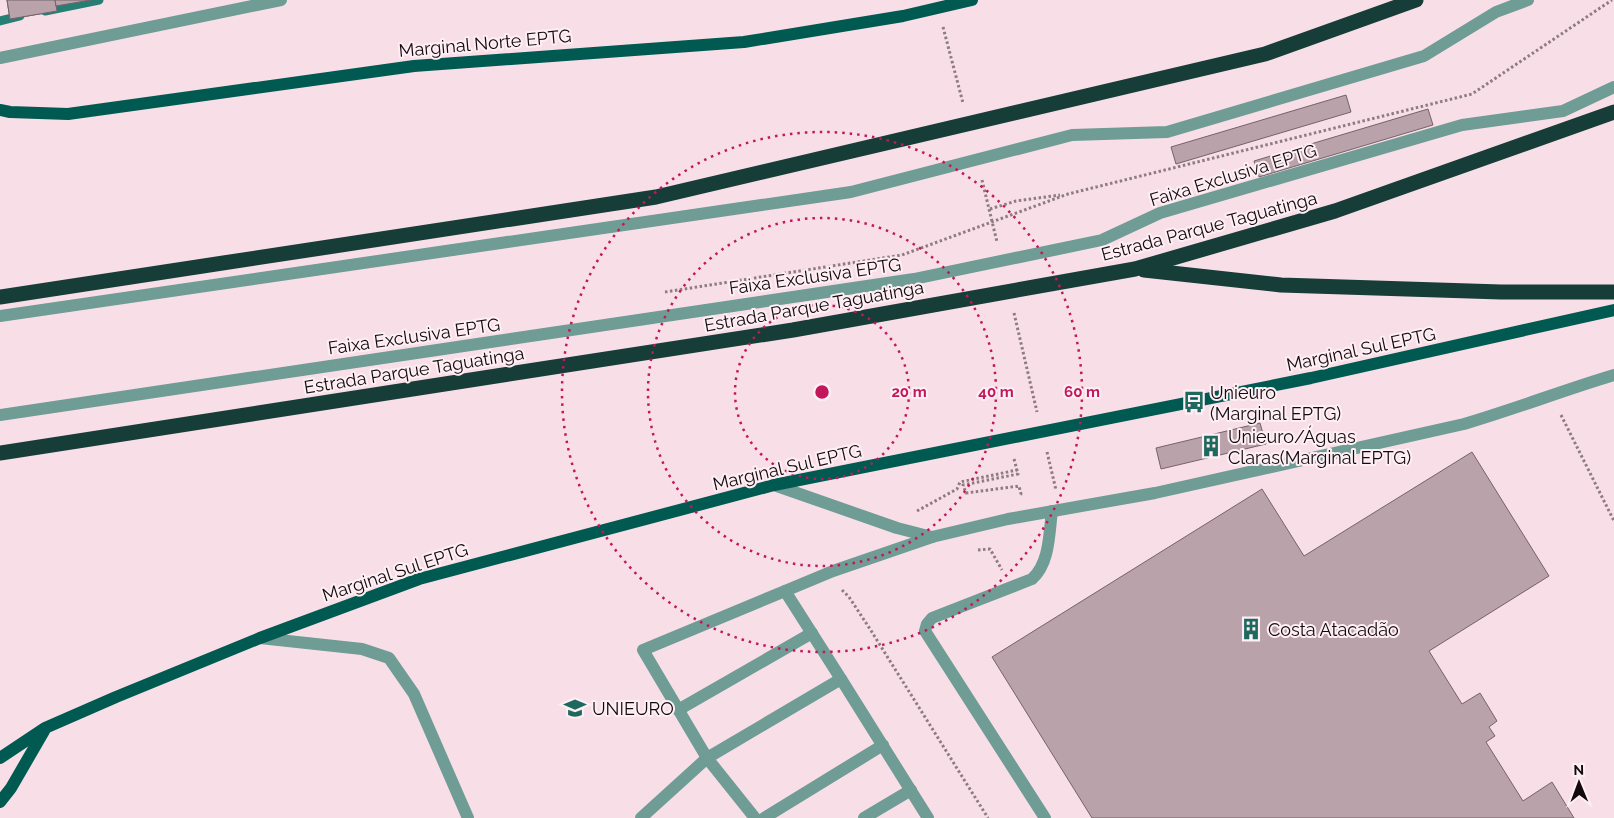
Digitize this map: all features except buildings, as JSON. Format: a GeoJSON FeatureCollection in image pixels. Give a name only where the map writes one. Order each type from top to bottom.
{"type":"FeatureCollection","features":[{"type":"Feature","properties":{"kind":"highway"},"geometry":{"type":"LineString","coordinates":[[0,298],[656,197],[1265,54],[1416,0]]}},
{"type":"Feature","properties":{"kind":"highway","name":"Estrada Parque Taguatinga"},"geometry":{"type":"LineString","coordinates":[[0,453],[793,330],[1135,269],[1335,212],[1614,112]]}},
{"type":"Feature","properties":{"kind":"highway"},"geometry":{"type":"LineString","coordinates":[[1135,269],[1281,285],[1501,292],[1614,292]]}},
{"type":"Feature","properties":{"kind":"main road","name":"Marginal Norte EPTG"},"geometry":{"type":"LineString","coordinates":[[0,110],[68,114],[414,66],[744,42],[903,16],[972,0]]}},
{"type":"Feature","properties":{"kind":"main road","name":"Marginal Sul EPTG"},"geometry":{"type":"LineString","coordinates":[[0,758],[45,728],[260,638],[419,579],[774,485],[1311,378],[1614,310]]}},
{"type":"Feature","properties":{"kind":"main road"},"geometry":{"type":"LineString","coordinates":[[0,802],[11,788],[45,728]]}},
{"type":"Feature","properties":{"kind":"street"},"geometry":{"type":"LineString","coordinates":[[0,58],[281,0]]}},
{"type":"Feature","properties":{"kind":"street"},"geometry":{"type":"LineString","coordinates":[[0,316],[851,192],[1072,135],[1167,132],[1424,56],[1496,12],[1528,0]]}},
{"type":"Feature","properties":{"kind":"street","name":"Faixa Exclusiva EPTG"},"geometry":{"type":"LineString","coordinates":[[0,415],[914,279],[1102,240],[1160,213],[1462,125],[1563,110],[1614,87]]}},
{"type":"Feature","properties":{"kind":"street"},"geometry":{"type":"LineString","coordinates":[[755,818],[707,758],[643,650],[833,571],[932,537],[1052,511],[1155,493],[1464,424],[1505,412],[1551,394],[1614,375]]}},
{"type":"Feature","properties":{"kind":"street"},"geometry":{"type":"LineString","coordinates":[[774,485],[897,528],[932,537]]}},
{"type":"Feature","properties":{"kind":"street"},"geometry":{"type":"LineString","coordinates":[[1045,818],[925,630],[932,618],[1032,579],[1044,566],[1052,511]]}},
{"type":"Feature","properties":{"kind":"street"},"geometry":{"type":"LineString","coordinates":[[785,591],[928,818]]}},
{"type":"Feature","properties":{"kind":"street"},"geometry":{"type":"LineString","coordinates":[[678,710],[812,634]]}},
{"type":"Feature","properties":{"kind":"street"},"geometry":{"type":"LineString","coordinates":[[260,638],[362,650],[389,658],[414,694],[468,818]]}},
{"type":"Feature","properties":{"kind":"street"},"geometry":{"type":"LineString","coordinates":[[641,818],[707,758],[841,678]]}},
{"type":"Feature","properties":{"kind":"street"},"geometry":{"type":"LineString","coordinates":[[764,818],[882,745]]}},
{"type":"Feature","properties":{"kind":"street"},"geometry":{"type":"LineString","coordinates":[[864,818],[911,790]]}},
{"type":"Feature","properties":{"kind":"path"},"geometry":{"type":"LineString","coordinates":[[990,209],[1016,201],[1068,194],[1472,94],[1612,0]]}},
{"type":"Feature","properties":{"kind":"path"},"geometry":{"type":"LineString","coordinates":[[657,294],[902,255],[1068,194]]}},
{"type":"Feature","properties":{"kind":"path"},"geometry":{"type":"LineString","coordinates":[[1551,394],[1614,521]]}},
{"type":"Feature","properties":{"kind":"path"},"geometry":{"type":"LineString","coordinates":[[1009,438],[1018,474],[963,485],[966,494],[1019,486],[1021,494],[1012,496]]}},
{"type":"Feature","properties":{"kind":"path"},"geometry":{"type":"LineString","coordinates":[[897,528],[913,513],[957,489],[960,482],[1017,470]]}},
{"type":"Feature","properties":{"kind":"path"},"geometry":{"type":"LineString","coordinates":[[972,550],[990,549],[1011,587]]}},
{"type":"Feature","properties":{"kind":"path"},"geometry":{"type":"LineString","coordinates":[[833,571],[843,591],[870,629],[988,818]]}},
{"type":"Feature","properties":{"kind":"path"},"geometry":{"type":"LineString","coordinates":[[843,591],[850,588]]}},
{"type":"Feature","properties":{"kind":"waterway"},"geometry":{"type":"LineString","coordinates":[[45,11],[99,0]]}},
{"type":"Feature","properties":{"kind":"waterway"},"geometry":{"type":"LineString","coordinates":[[0,21],[20,16]]}},
{"type":"Feature","properties":{"kind":"place","name":"Unieuro (Marginal EPTG)"},"geometry":{"type":"Point","coordinates":[1194,402]}},
{"type":"Feature","properties":{"kind":"place","name":"Unieuro/Águas Claras(Marginal EPTG)"},"geometry":{"type":"Point","coordinates":[1211,446]}},
{"type":"Feature","properties":{"kind":"place","name":"Costa Atacadão"},"geometry":{"type":"Point","coordinates":[1251,629]}},
{"type":"Feature","properties":{"kind":"place","name":"UNIEURO"},"geometry":{"type":"Point","coordinates":[575,708]}}]}
